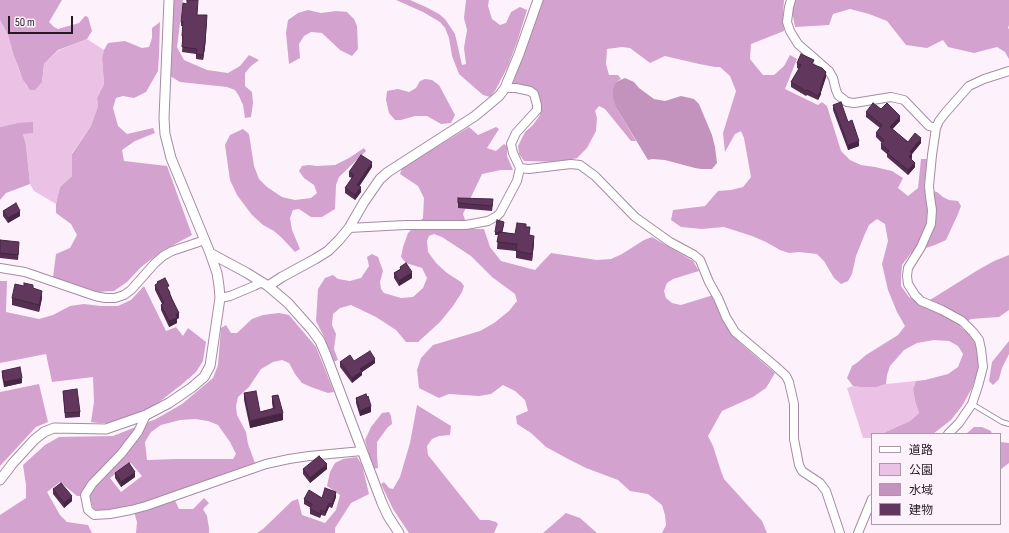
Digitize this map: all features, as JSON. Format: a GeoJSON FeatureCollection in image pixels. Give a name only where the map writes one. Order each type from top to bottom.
{"type":"FeatureCollection","features":[{"type":"Feature","properties":{"kind":"street"},"geometry":{"type":"LineString","coordinates":[[0,480],[34,440],[44,432],[54,428],[106,429],[146,415],[169,403],[191,388],[204,378],[210,366],[220,298],[217,273],[171,158],[165,134],[164,118],[169,0]]}},
{"type":"Feature","properties":{"kind":"street"},"geometry":{"type":"LineString","coordinates":[[220,298],[282,278],[328,251],[348,228],[380,179],[388,172],[475,116],[495,100],[505,88],[538,0]]}},
{"type":"Feature","properties":{"kind":"street"},"geometry":{"type":"LineString","coordinates":[[791,0],[788,7],[787,22],[790,31],[798,44],[829,71],[833,78],[838,95],[847,102],[854,103],[891,97],[904,100],[929,126],[936,128]]}},
{"type":"Feature","properties":{"kind":"street"},"geometry":{"type":"LineString","coordinates":[[949,433],[959,423],[972,404],[978,386],[983,367],[979,340],[962,321],[921,301],[908,284],[908,268],[921,248],[932,224],[929,186],[936,128],[939,121],[969,86],[990,76],[1009,71]]}},
{"type":"Feature","properties":{"kind":"street"},"geometry":{"type":"LineString","coordinates":[[348,228],[405,225],[466,225],[488,221],[497,216],[517,181],[520,168],[513,153],[511,144],[516,133],[537,110],[538,105],[534,94],[530,91],[516,88],[505,88]]}},
{"type":"Feature","properties":{"kind":"street"},"geometry":{"type":"LineString","coordinates":[[520,168],[528,169],[571,164],[580,165],[594,176],[635,217],[670,242],[694,255],[700,260],[726,317],[735,332],[786,376],[789,382],[794,404],[794,439],[799,465],[802,470],[820,483],[826,491],[840,533]]}},
{"type":"Feature","properties":{"kind":"street"},"geometry":{"type":"LineString","coordinates":[[0,268],[25,272],[95,296],[115,298],[124,295],[131,290],[163,256],[172,251],[205,240]]}},
{"type":"Feature","properties":{"kind":"street"},"geometry":{"type":"LineString","coordinates":[[210,253],[265,284],[288,302],[298,312],[320,341],[382,503],[399,533]]}},
{"type":"Feature","properties":{"kind":"street"},"geometry":{"type":"LineString","coordinates":[[146,415],[138,432],[121,454],[92,484],[85,496],[88,510],[94,515],[110,514],[146,506],[266,464],[309,456],[362,451]]}},
{"type":"Feature","properties":{"kind":"street"},"geometry":{"type":"LineString","coordinates":[[858,533],[871,501]]}},
{"type":"Feature","properties":{"kind":"lane"},"geometry":{"type":"LineString","coordinates":[[972,404],[1002,422],[1009,424]]}},
{"type":"Feature","properties":{"kind":"green space"},"geometry":{"type":"Polygon","coordinates":[[[0,20],[8,35],[18,68],[27,87],[42,82],[44,64],[59,50],[87,39],[104,50],[102,58],[104,84],[97,98],[98,106],[91,126],[72,153],[72,176],[60,187],[56,204],[34,191],[30,184],[26,145],[23,134],[17,123],[0,127],[0,20]]]}},
{"type":"Feature","properties":{"kind":"green space"},"geometry":{"type":"Polygon","coordinates":[[[916,381],[913,389],[919,413],[910,421],[883,433],[871,433],[871,438],[863,438],[847,388],[853,386],[877,387],[886,384],[916,381]]]}},
{"type":"Feature","properties":{"kind":"shaded area"},"geometry":{"type":"Polygon","coordinates":[[[0,0],[62,0],[49,22],[58,29],[79,23],[85,16],[88,17],[92,31],[87,39],[58,50],[44,64],[42,82],[35,90],[30,90],[23,80],[8,35],[0,20],[0,0]]]}},
{"type":"Feature","properties":{"kind":"shaded area"},"geometry":{"type":"Polygon","coordinates":[[[173,0],[183,0],[177,47],[184,60],[207,70],[228,73],[240,66],[249,55],[259,60],[245,73],[245,86],[252,92],[253,103],[251,117],[245,118],[243,105],[235,90],[227,87],[180,82],[170,76],[173,0]]]}},
{"type":"Feature","properties":{"kind":"shaded area"},"geometry":{"type":"Polygon","coordinates":[[[396,0],[410,0],[439,14],[445,19],[455,34],[462,65],[466,64],[464,48],[467,30],[464,18],[466,0],[489,0],[488,6],[492,19],[500,25],[506,23],[511,12],[520,7],[527,10],[508,66],[495,91],[490,97],[483,95],[459,74],[452,56],[449,38],[445,28],[440,22],[423,12],[396,0]]]}},
{"type":"Feature","properties":{"kind":"shaded area"},"geometry":{"type":"Polygon","coordinates":[[[543,0],[784,0],[784,31],[751,44],[750,59],[763,75],[774,75],[784,66],[790,55],[797,59],[785,89],[818,105],[822,102],[827,106],[841,151],[850,160],[861,165],[892,171],[903,178],[898,188],[908,196],[918,188],[921,159],[927,159],[924,189],[937,192],[949,200],[958,201],[961,206],[946,240],[911,253],[902,265],[901,286],[909,297],[922,305],[978,270],[1009,255],[1009,310],[999,317],[971,319],[960,327],[972,336],[979,354],[980,365],[972,388],[962,406],[951,420],[934,433],[883,433],[910,421],[919,413],[913,389],[916,381],[948,374],[958,367],[963,354],[958,346],[949,341],[934,340],[917,343],[904,350],[890,366],[886,384],[877,387],[853,386],[847,378],[852,366],[866,355],[898,335],[905,326],[897,312],[888,290],[882,264],[888,241],[885,224],[877,219],[869,225],[856,256],[852,274],[848,281],[841,284],[834,278],[824,261],[817,254],[799,252],[789,253],[752,236],[724,227],[702,229],[681,227],[671,220],[673,210],[705,206],[718,191],[743,187],[751,177],[744,138],[741,131],[735,134],[725,152],[723,133],[736,91],[730,76],[720,67],[665,56],[650,63],[630,48],[622,47],[607,49],[606,64],[609,75],[618,75],[621,79],[616,82],[617,109],[636,141],[631,141],[605,109],[599,106],[595,111],[597,118],[596,131],[587,148],[577,158],[559,162],[524,161],[519,154],[518,146],[525,132],[533,125],[540,115],[540,104],[535,91],[528,86],[513,83],[543,0]]]}},
{"type":"Feature","properties":{"kind":"shaded area"},"geometry":{"type":"Polygon","coordinates":[[[796,0],[1009,0],[1009,59],[1005,52],[997,47],[974,53],[948,47],[943,40],[927,48],[906,45],[887,21],[850,9],[833,14],[829,25],[795,27],[792,11],[796,0]]]}},
{"type":"Feature","properties":{"kind":"shaded area"},"geometry":{"type":"Polygon","coordinates":[[[308,10],[321,13],[336,11],[347,12],[354,19],[357,26],[358,49],[352,56],[340,50],[322,33],[311,32],[304,36],[299,44],[300,58],[289,64],[286,33],[288,20],[298,13],[308,10]]]}},
{"type":"Feature","properties":{"kind":"shaded area"},"geometry":{"type":"Polygon","coordinates":[[[160,22],[158,71],[146,92],[134,98],[123,96],[116,98],[113,108],[118,126],[127,134],[153,128],[155,133],[135,141],[122,150],[124,161],[167,166],[192,235],[162,251],[141,267],[127,282],[114,291],[97,292],[53,277],[56,254],[70,248],[77,235],[71,224],[56,213],[56,204],[60,187],[72,176],[72,154],[91,126],[98,106],[97,98],[104,84],[102,58],[108,43],[125,41],[142,48],[149,47],[152,38],[152,28],[160,22]]]}},
{"type":"Feature","properties":{"kind":"shaded area"},"geometry":{"type":"Polygon","coordinates":[[[425,79],[432,80],[439,85],[455,115],[451,123],[441,124],[427,116],[415,116],[395,120],[389,113],[386,100],[387,91],[398,89],[409,92],[416,88],[420,81],[425,79]]]}},
{"type":"Feature","properties":{"kind":"shaded area"},"geometry":{"type":"Polygon","coordinates":[[[33,122],[33,133],[23,134],[26,145],[30,184],[6,193],[0,200],[0,127],[17,123],[33,122]]]}},
{"type":"Feature","properties":{"kind":"shaded area"},"geometry":{"type":"Polygon","coordinates":[[[469,127],[478,135],[496,127],[499,129],[487,148],[496,151],[504,144],[507,146],[507,156],[513,170],[501,170],[482,174],[463,214],[468,229],[484,229],[490,247],[501,261],[535,270],[551,253],[597,260],[611,259],[652,237],[693,261],[699,271],[673,279],[667,283],[664,291],[666,298],[672,303],[681,305],[713,296],[732,333],[740,343],[775,373],[766,388],[753,397],[722,411],[708,436],[724,479],[762,521],[767,533],[662,533],[666,525],[662,505],[648,494],[630,491],[618,480],[586,468],[570,460],[546,447],[531,433],[517,424],[516,416],[528,411],[525,400],[515,391],[503,385],[491,394],[479,396],[449,394],[439,398],[419,388],[417,370],[421,358],[433,345],[480,331],[494,323],[509,311],[517,301],[515,294],[492,277],[471,256],[442,237],[434,234],[429,236],[427,241],[428,252],[437,264],[461,282],[464,286],[453,306],[440,322],[418,342],[406,342],[396,330],[376,317],[351,305],[340,308],[333,314],[332,325],[336,334],[334,349],[338,360],[333,362],[325,339],[316,321],[318,289],[325,278],[333,275],[338,279],[350,281],[361,278],[369,266],[367,257],[372,254],[378,257],[383,271],[380,282],[381,289],[384,293],[401,298],[413,297],[423,288],[427,278],[422,268],[406,263],[401,257],[408,233],[423,218],[424,198],[418,186],[400,174],[402,168],[469,127]]]}},
{"type":"Feature","properties":{"kind":"shaded area"},"geometry":{"type":"Polygon","coordinates":[[[243,129],[249,134],[254,166],[259,179],[267,187],[282,197],[295,200],[311,198],[317,193],[314,185],[304,178],[299,171],[302,166],[335,165],[364,148],[366,151],[339,177],[336,185],[335,209],[322,217],[311,217],[299,209],[293,210],[290,218],[292,230],[300,249],[295,252],[274,231],[263,225],[252,215],[237,195],[230,180],[225,145],[230,135],[243,129]]]}},
{"type":"Feature","properties":{"kind":"shaded area"},"geometry":{"type":"Polygon","coordinates":[[[0,281],[7,281],[6,312],[39,319],[53,315],[70,306],[84,304],[118,306],[131,300],[144,286],[166,331],[176,327],[183,336],[188,328],[206,342],[203,361],[196,372],[154,406],[111,423],[91,422],[94,402],[93,377],[52,382],[46,354],[0,363],[0,281]]]}},
{"type":"Feature","properties":{"kind":"shaded area"},"geometry":{"type":"Polygon","coordinates":[[[279,313],[289,315],[316,347],[334,392],[328,393],[302,383],[289,363],[282,360],[273,362],[261,369],[249,387],[238,397],[236,406],[237,415],[246,432],[248,444],[255,463],[172,494],[179,509],[193,509],[204,498],[209,503],[203,509],[207,516],[209,533],[136,533],[137,522],[132,505],[97,511],[93,508],[90,496],[77,496],[60,482],[47,492],[60,515],[67,522],[88,525],[92,533],[0,533],[0,515],[26,498],[23,465],[45,445],[59,437],[113,436],[156,419],[182,404],[213,378],[218,365],[221,328],[226,325],[231,333],[237,333],[252,319],[263,315],[279,313]],[[195,419],[180,420],[161,425],[151,432],[145,442],[147,460],[233,459],[236,454],[230,442],[218,425],[208,421],[195,419]],[[131,463],[110,478],[121,492],[142,476],[131,463]]]}},
{"type":"Feature","properties":{"kind":"shaded area"},"geometry":{"type":"Polygon","coordinates":[[[1009,341],[1009,354],[1002,368],[999,379],[993,385],[989,381],[992,362],[1009,341]]]}},
{"type":"Feature","properties":{"kind":"shaded area"},"geometry":{"type":"Polygon","coordinates":[[[39,384],[48,422],[36,427],[0,466],[0,392],[39,384]]]}},
{"type":"Feature","properties":{"kind":"shaded area"},"geometry":{"type":"Polygon","coordinates":[[[417,405],[451,426],[450,435],[439,436],[432,439],[427,446],[428,455],[480,520],[489,520],[498,524],[494,533],[409,533],[393,509],[381,484],[384,482],[389,488],[393,489],[400,477],[410,443],[417,405]]]}},
{"type":"Feature","properties":{"kind":"shaded area"},"geometry":{"type":"Polygon","coordinates":[[[389,412],[392,424],[377,442],[378,468],[373,469],[365,440],[371,427],[382,413],[389,412]]]}},
{"type":"Feature","properties":{"kind":"shaded area"},"geometry":{"type":"Polygon","coordinates":[[[974,427],[982,427],[991,431],[992,433],[967,433],[974,427]]]}},
{"type":"Feature","properties":{"kind":"shaded area"},"geometry":{"type":"Polygon","coordinates":[[[1001,442],[1009,443],[1009,463],[1001,469],[1001,442]]]}},
{"type":"Feature","properties":{"kind":"shaded area"},"geometry":{"type":"Polygon","coordinates":[[[357,457],[362,465],[369,494],[351,503],[335,528],[335,533],[257,533],[292,501],[298,499],[302,515],[325,523],[336,510],[340,495],[327,486],[330,472],[335,463],[343,459],[357,457]]]}},
{"type":"Feature","properties":{"kind":"shaded area"},"geometry":{"type":"Polygon","coordinates":[[[566,513],[580,518],[597,533],[543,533],[566,513]]]}},
{"type":"Feature","properties":{"kind":"water"},"geometry":{"type":"Polygon","coordinates":[[[625,78],[634,82],[639,88],[654,99],[665,101],[681,96],[694,99],[699,104],[712,135],[715,147],[717,163],[712,169],[695,168],[665,160],[648,160],[617,109],[613,98],[613,89],[616,82],[625,78]]]}},
{"type":"Feature","properties":{"kind":"building"},"geometry":{"type":"Polygon","coordinates":[[[187,0],[198,0],[197,15],[207,15],[203,55],[196,54],[197,49],[182,47],[183,22],[181,22],[183,3],[187,4],[187,0]]]}},
{"type":"Feature","properties":{"kind":"building"},"geometry":{"type":"Polygon","coordinates":[[[801,54],[814,60],[812,64],[822,68],[826,72],[818,96],[791,82],[801,65],[797,63],[801,54]]]}},
{"type":"Feature","properties":{"kind":"building"},"geometry":{"type":"Polygon","coordinates":[[[841,102],[848,122],[852,120],[859,141],[848,145],[833,105],[841,102]]]}},
{"type":"Feature","properties":{"kind":"building"},"geometry":{"type":"Polygon","coordinates":[[[873,103],[881,109],[887,103],[900,116],[890,127],[908,142],[915,133],[921,138],[910,152],[912,153],[909,157],[915,163],[908,170],[887,153],[889,151],[881,144],[884,140],[876,133],[882,125],[866,112],[873,103]]]}},
{"type":"Feature","properties":{"kind":"building"},"geometry":{"type":"Polygon","coordinates":[[[361,155],[372,162],[357,185],[361,187],[355,195],[345,188],[354,175],[349,172],[361,155]]]}},
{"type":"Feature","properties":{"kind":"building"},"geometry":{"type":"Polygon","coordinates":[[[458,198],[493,199],[492,206],[458,203],[458,198]]]}},
{"type":"Feature","properties":{"kind":"building"},"geometry":{"type":"Polygon","coordinates":[[[16,203],[20,211],[8,218],[3,211],[16,203]]]}},
{"type":"Feature","properties":{"kind":"building"},"geometry":{"type":"Polygon","coordinates":[[[497,220],[504,222],[502,232],[498,233],[495,232],[497,220]]]}},
{"type":"Feature","properties":{"kind":"building"},"geometry":{"type":"Polygon","coordinates":[[[517,223],[526,224],[526,227],[530,227],[529,235],[534,236],[532,254],[516,251],[517,244],[497,242],[499,232],[515,234],[517,223]]]}},
{"type":"Feature","properties":{"kind":"building"},"geometry":{"type":"Polygon","coordinates":[[[0,240],[19,242],[18,255],[0,253],[0,240]]]}},
{"type":"Feature","properties":{"kind":"building"},"geometry":{"type":"Polygon","coordinates":[[[406,263],[412,272],[399,281],[394,273],[401,269],[400,267],[406,263]]]}},
{"type":"Feature","properties":{"kind":"building"},"geometry":{"type":"Polygon","coordinates":[[[165,278],[169,286],[167,287],[169,293],[179,313],[176,314],[177,318],[169,321],[161,305],[164,303],[155,285],[158,283],[157,282],[165,278]]]}},
{"type":"Feature","properties":{"kind":"building"},"geometry":{"type":"Polygon","coordinates":[[[24,283],[33,285],[33,288],[42,291],[39,305],[12,298],[15,284],[24,286],[24,283]]]}},
{"type":"Feature","properties":{"kind":"building"},"geometry":{"type":"Polygon","coordinates":[[[370,351],[375,359],[360,369],[362,371],[352,378],[340,362],[350,355],[354,361],[370,351]]]}},
{"type":"Feature","properties":{"kind":"building"},"geometry":{"type":"Polygon","coordinates":[[[20,367],[22,378],[4,382],[2,371],[20,367]]]}},
{"type":"Feature","properties":{"kind":"building"},"geometry":{"type":"Polygon","coordinates":[[[77,389],[80,412],[65,413],[63,391],[77,389]]]}},
{"type":"Feature","properties":{"kind":"building"},"geometry":{"type":"Polygon","coordinates":[[[256,391],[260,412],[275,408],[272,396],[278,395],[283,413],[250,421],[244,393],[256,391]]]}},
{"type":"Feature","properties":{"kind":"building"},"geometry":{"type":"Polygon","coordinates":[[[366,394],[371,406],[360,411],[356,398],[366,394]]]}},
{"type":"Feature","properties":{"kind":"building"},"geometry":{"type":"Polygon","coordinates":[[[319,456],[327,464],[310,478],[303,469],[319,456]]]}},
{"type":"Feature","properties":{"kind":"building"},"geometry":{"type":"Polygon","coordinates":[[[129,463],[135,472],[121,482],[115,473],[129,463]]]}},
{"type":"Feature","properties":{"kind":"building"},"geometry":{"type":"Polygon","coordinates":[[[61,483],[72,496],[64,503],[53,489],[61,483]]]}},
{"type":"Feature","properties":{"kind":"building"},"geometry":{"type":"Polygon","coordinates":[[[325,488],[336,492],[332,504],[329,503],[325,512],[321,510],[320,514],[310,509],[312,504],[304,499],[309,490],[322,498],[325,488]]]}}]}
